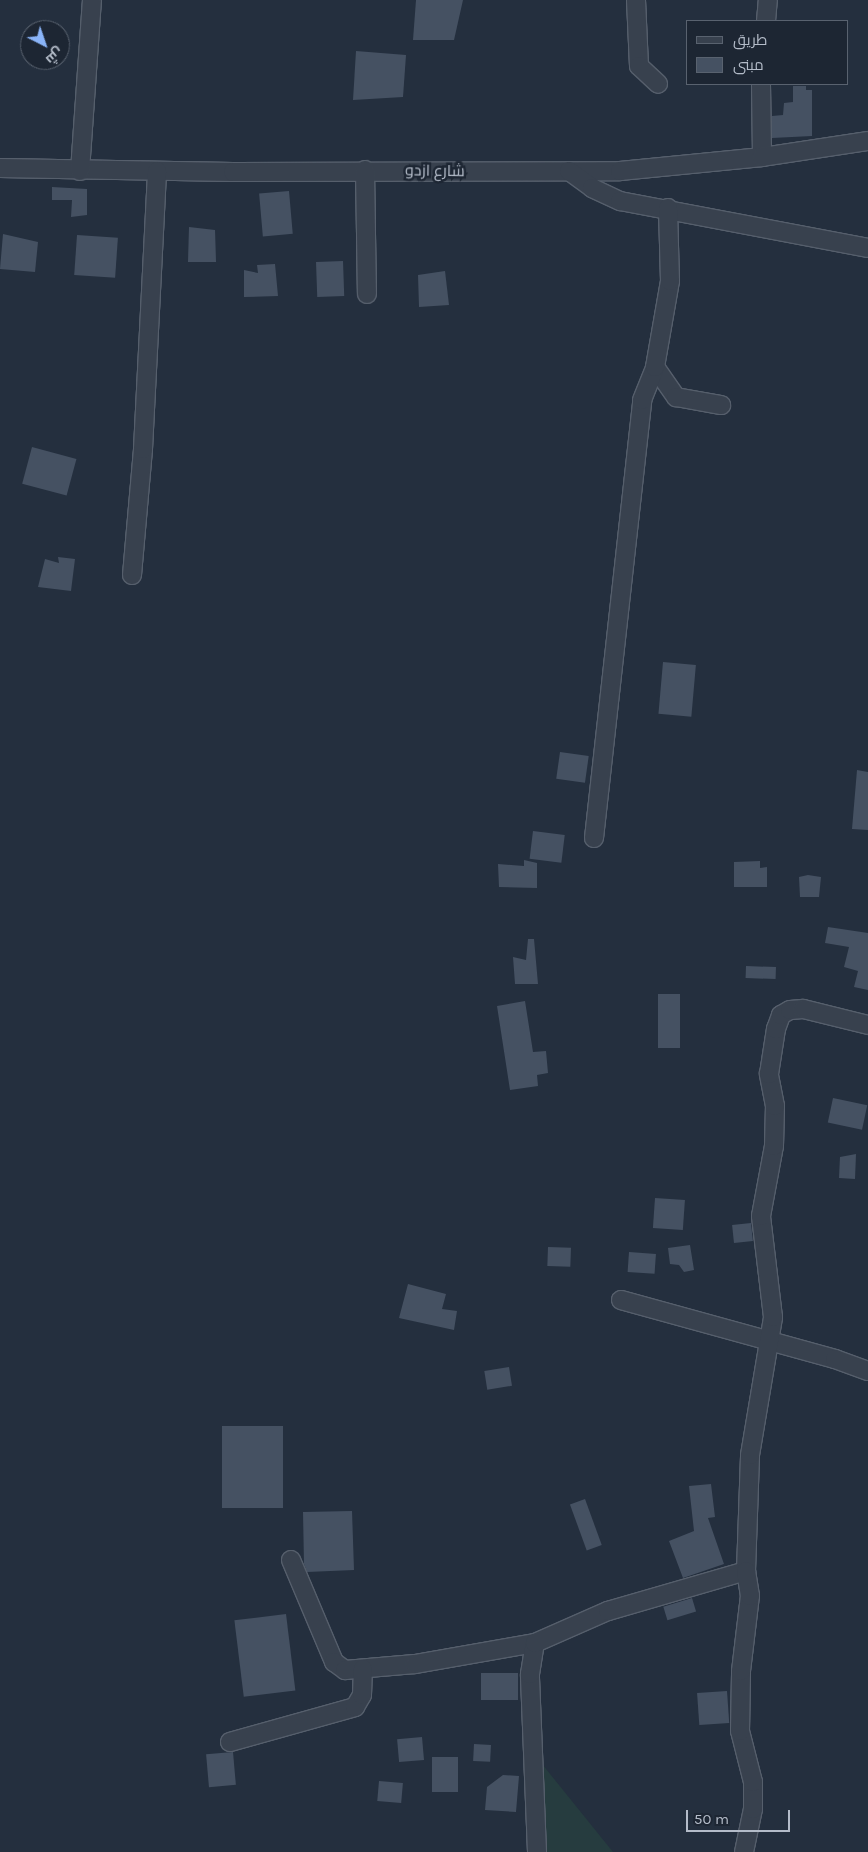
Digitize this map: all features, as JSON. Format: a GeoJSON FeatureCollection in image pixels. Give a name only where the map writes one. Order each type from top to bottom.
{"type":"FeatureCollection","features":[{"type":"Feature","properties":{"kind":"street"},"geometry":{"type":"LineString","coordinates":[[80,171],[92,0]]}},
{"type":"Feature","properties":{"kind":"street"},"geometry":{"type":"LineString","coordinates":[[636,0],[639,66],[658,84]]}},
{"type":"Feature","properties":{"kind":"street"},"geometry":{"type":"LineString","coordinates":[[766,20],[768,0]]}},
{"type":"Feature","properties":{"kind":"street"},"geometry":{"type":"LineString","coordinates":[[761,85],[762,158]]}},
{"type":"Feature","properties":{"kind":"street","name":"شارع ازدو"},"geometry":{"type":"LineString","coordinates":[[0,168],[80,171],[570,171],[661,168],[762,158],[868,141]]}},
{"type":"Feature","properties":{"kind":"street"},"geometry":{"type":"LineString","coordinates":[[365,170],[367,294]]}},
{"type":"Feature","properties":{"kind":"street"},"geometry":{"type":"LineString","coordinates":[[132,575],[143,449],[157,171]]}},
{"type":"Feature","properties":{"kind":"street"},"geometry":{"type":"LineString","coordinates":[[570,171],[592,188],[620,200],[868,248]]}},
{"type":"Feature","properties":{"kind":"street"},"geometry":{"type":"LineString","coordinates":[[594,838],[642,400],[655,367],[670,281],[668,208]]}},
{"type":"Feature","properties":{"kind":"street"},"geometry":{"type":"LineString","coordinates":[[655,367],[676,397],[721,405]]}},
{"type":"Feature","properties":{"kind":"street"},"geometry":{"type":"LineString","coordinates":[[744,1852],[753,1810],[750,1763],[740,1731],[741,1671],[750,1596],[746,1571],[750,1455],[771,1342],[771,1284],[761,1216],[774,1146],[776,1106],[769,1074],[776,1029],[781,1015],[790,1010],[803,1009],[868,1025]]}},
{"type":"Feature","properties":{"kind":"street"},"geometry":{"type":"LineString","coordinates":[[621,1300],[835,1359],[868,1371]]}},
{"type":"Feature","properties":{"kind":"street"},"geometry":{"type":"LineString","coordinates":[[291,1560],[334,1662],[345,1670],[415,1664],[534,1643],[608,1611],[746,1571]]}},
{"type":"Feature","properties":{"kind":"street"},"geometry":{"type":"LineString","coordinates":[[534,1643],[530,1674],[537,1852]]}},
{"type":"Feature","properties":{"kind":"street"},"geometry":{"type":"LineString","coordinates":[[230,1742],[355,1707],[362,1695],[363,1669]]}},
{"type":"Feature","properties":{"kind":"green space"},"geometry":{"type":"Polygon","coordinates":[[[542,1764],[613,1852],[547,1852],[542,1764]]]}},
{"type":"Feature","properties":{"kind":"building"},"geometry":{"type":"Polygon","coordinates":[[[416,0],[463,0],[454,40],[413,40],[416,0]]]}},
{"type":"Feature","properties":{"kind":"building"},"geometry":{"type":"Polygon","coordinates":[[[356,51],[406,55],[403,97],[353,100],[356,51]]]}},
{"type":"Feature","properties":{"kind":"building"},"geometry":{"type":"Polygon","coordinates":[[[793,86],[806,86],[806,90],[812,90],[812,136],[772,138],[772,116],[783,115],[784,103],[793,102],[793,86]]]}},
{"type":"Feature","properties":{"kind":"building"},"geometry":{"type":"Polygon","coordinates":[[[52,187],[87,189],[87,215],[71,217],[72,200],[52,200],[52,187]]]}},
{"type":"Feature","properties":{"kind":"building"},"geometry":{"type":"Polygon","coordinates":[[[289,191],[293,234],[263,236],[259,194],[289,191]]]}},
{"type":"Feature","properties":{"kind":"building"},"geometry":{"type":"Polygon","coordinates":[[[189,227],[215,230],[216,262],[188,262],[189,227]]]}},
{"type":"Feature","properties":{"kind":"building"},"geometry":{"type":"Polygon","coordinates":[[[3,234],[38,242],[35,272],[0,269],[3,234]]]}},
{"type":"Feature","properties":{"kind":"building"},"geometry":{"type":"Polygon","coordinates":[[[77,235],[118,238],[115,278],[74,275],[77,235]]]}},
{"type":"Feature","properties":{"kind":"building"},"geometry":{"type":"Polygon","coordinates":[[[343,261],[344,296],[317,297],[316,262],[343,261]]]}},
{"type":"Feature","properties":{"kind":"building"},"geometry":{"type":"Polygon","coordinates":[[[275,264],[278,296],[244,297],[244,270],[258,273],[257,265],[275,264]]]}},
{"type":"Feature","properties":{"kind":"building"},"geometry":{"type":"Polygon","coordinates":[[[445,271],[449,305],[419,307],[418,275],[445,271]]]}},
{"type":"Feature","properties":{"kind":"building"},"geometry":{"type":"Polygon","coordinates":[[[32,447],[76,459],[67,496],[22,484],[32,447]]]}},
{"type":"Feature","properties":{"kind":"building"},"geometry":{"type":"Polygon","coordinates":[[[58,557],[75,559],[71,591],[38,587],[45,559],[59,563],[58,557]]]}},
{"type":"Feature","properties":{"kind":"building"},"geometry":{"type":"Polygon","coordinates":[[[663,662],[696,665],[691,717],[658,714],[663,662]]]}},
{"type":"Feature","properties":{"kind":"building"},"geometry":{"type":"Polygon","coordinates":[[[560,752],[589,756],[585,783],[556,779],[560,752]]]}},
{"type":"Feature","properties":{"kind":"building"},"geometry":{"type":"Polygon","coordinates":[[[857,770],[868,772],[868,830],[852,829],[857,770]]]}},
{"type":"Feature","properties":{"kind":"building"},"geometry":{"type":"Polygon","coordinates":[[[533,831],[565,835],[561,863],[530,859],[533,831]]]}},
{"type":"Feature","properties":{"kind":"building"},"geometry":{"type":"Polygon","coordinates":[[[524,860],[537,863],[537,888],[499,887],[498,864],[524,866],[524,860]]]}},
{"type":"Feature","properties":{"kind":"building"},"geometry":{"type":"Polygon","coordinates":[[[760,861],[760,868],[767,867],[767,887],[734,887],[734,862],[760,861]]]}},
{"type":"Feature","properties":{"kind":"building"},"geometry":{"type":"Polygon","coordinates":[[[808,875],[821,877],[819,897],[800,897],[799,877],[808,875]]]}},
{"type":"Feature","properties":{"kind":"building"},"geometry":{"type":"Polygon","coordinates":[[[828,927],[868,933],[868,990],[854,987],[858,971],[844,967],[849,947],[825,943],[828,927]]]}},
{"type":"Feature","properties":{"kind":"building"},"geometry":{"type":"Polygon","coordinates":[[[528,939],[534,939],[538,984],[515,984],[513,957],[526,960],[528,939]]]}},
{"type":"Feature","properties":{"kind":"building"},"geometry":{"type":"Polygon","coordinates":[[[746,966],[776,967],[776,979],[746,978],[746,966]]]}},
{"type":"Feature","properties":{"kind":"building"},"geometry":{"type":"Polygon","coordinates":[[[658,994],[680,994],[680,1048],[658,1048],[658,994]]]}},
{"type":"Feature","properties":{"kind":"building"},"geometry":{"type":"Polygon","coordinates":[[[525,1001],[533,1052],[546,1051],[548,1073],[537,1075],[538,1086],[510,1090],[497,1006],[525,1001]]]}},
{"type":"Feature","properties":{"kind":"building"},"geometry":{"type":"Polygon","coordinates":[[[833,1098],[867,1105],[862,1130],[828,1122],[833,1098]]]}},
{"type":"Feature","properties":{"kind":"building"},"geometry":{"type":"Polygon","coordinates":[[[856,1154],[855,1179],[839,1178],[840,1157],[856,1154]]]}},
{"type":"Feature","properties":{"kind":"building"},"geometry":{"type":"Polygon","coordinates":[[[655,1198],[685,1200],[683,1230],[653,1228],[655,1198]]]}},
{"type":"Feature","properties":{"kind":"building"},"geometry":{"type":"Polygon","coordinates":[[[751,1223],[753,1241],[734,1243],[732,1225],[751,1223]]]}},
{"type":"Feature","properties":{"kind":"building"},"geometry":{"type":"Polygon","coordinates":[[[690,1245],[694,1270],[684,1272],[679,1265],[670,1264],[668,1248],[690,1245]]]}},
{"type":"Feature","properties":{"kind":"building"},"geometry":{"type":"Polygon","coordinates":[[[548,1247],[571,1248],[570,1267],[547,1266],[548,1247]]]}},
{"type":"Feature","properties":{"kind":"building"},"geometry":{"type":"Polygon","coordinates":[[[629,1252],[656,1254],[655,1274],[628,1272],[629,1252]]]}},
{"type":"Feature","properties":{"kind":"building"},"geometry":{"type":"Polygon","coordinates":[[[408,1284],[446,1294],[442,1309],[457,1311],[454,1330],[399,1318],[408,1284]]]}},
{"type":"Feature","properties":{"kind":"building"},"geometry":{"type":"Polygon","coordinates":[[[509,1367],[512,1386],[487,1390],[484,1371],[509,1367]]]}},
{"type":"Feature","properties":{"kind":"building"},"geometry":{"type":"Polygon","coordinates":[[[222,1426],[283,1426],[283,1508],[222,1508],[222,1426]]]}},
{"type":"Feature","properties":{"kind":"building"},"geometry":{"type":"Polygon","coordinates":[[[711,1484],[715,1517],[708,1518],[724,1564],[683,1578],[669,1541],[694,1531],[689,1486],[711,1484]]]}},
{"type":"Feature","properties":{"kind":"building"},"geometry":{"type":"Polygon","coordinates":[[[585,1499],[602,1545],[587,1551],[570,1504],[585,1499]]]}},
{"type":"Feature","properties":{"kind":"building"},"geometry":{"type":"Polygon","coordinates":[[[352,1511],[354,1570],[307,1572],[304,1564],[303,1512],[352,1511]]]}},
{"type":"Feature","properties":{"kind":"building"},"geometry":{"type":"Polygon","coordinates":[[[692,1598],[696,1611],[667,1620],[663,1607],[692,1598]]]}},
{"type":"Feature","properties":{"kind":"building"},"geometry":{"type":"Polygon","coordinates":[[[286,1614],[295,1690],[244,1697],[234,1620],[286,1614]]]}},
{"type":"Feature","properties":{"kind":"building"},"geometry":{"type":"Polygon","coordinates":[[[481,1673],[518,1673],[518,1700],[481,1700],[481,1673]]]}},
{"type":"Feature","properties":{"kind":"building"},"geometry":{"type":"Polygon","coordinates":[[[727,1691],[729,1723],[699,1725],[697,1693],[727,1691]]]}},
{"type":"Feature","properties":{"kind":"building"},"geometry":{"type":"Polygon","coordinates":[[[422,1737],[424,1760],[399,1762],[397,1739],[422,1737]]]}},
{"type":"Feature","properties":{"kind":"building"},"geometry":{"type":"Polygon","coordinates":[[[474,1744],[491,1745],[490,1762],[473,1761],[474,1744]]]}},
{"type":"Feature","properties":{"kind":"building"},"geometry":{"type":"Polygon","coordinates":[[[233,1752],[236,1785],[209,1787],[206,1754],[233,1752]]]}},
{"type":"Feature","properties":{"kind":"building"},"geometry":{"type":"Polygon","coordinates":[[[432,1757],[458,1757],[458,1792],[432,1792],[432,1757]]]}},
{"type":"Feature","properties":{"kind":"building"},"geometry":{"type":"Polygon","coordinates":[[[503,1775],[519,1776],[516,1812],[485,1810],[487,1787],[503,1775]]]}},
{"type":"Feature","properties":{"kind":"building"},"geometry":{"type":"Polygon","coordinates":[[[379,1781],[403,1783],[401,1803],[377,1801],[379,1781]]]}}]}
